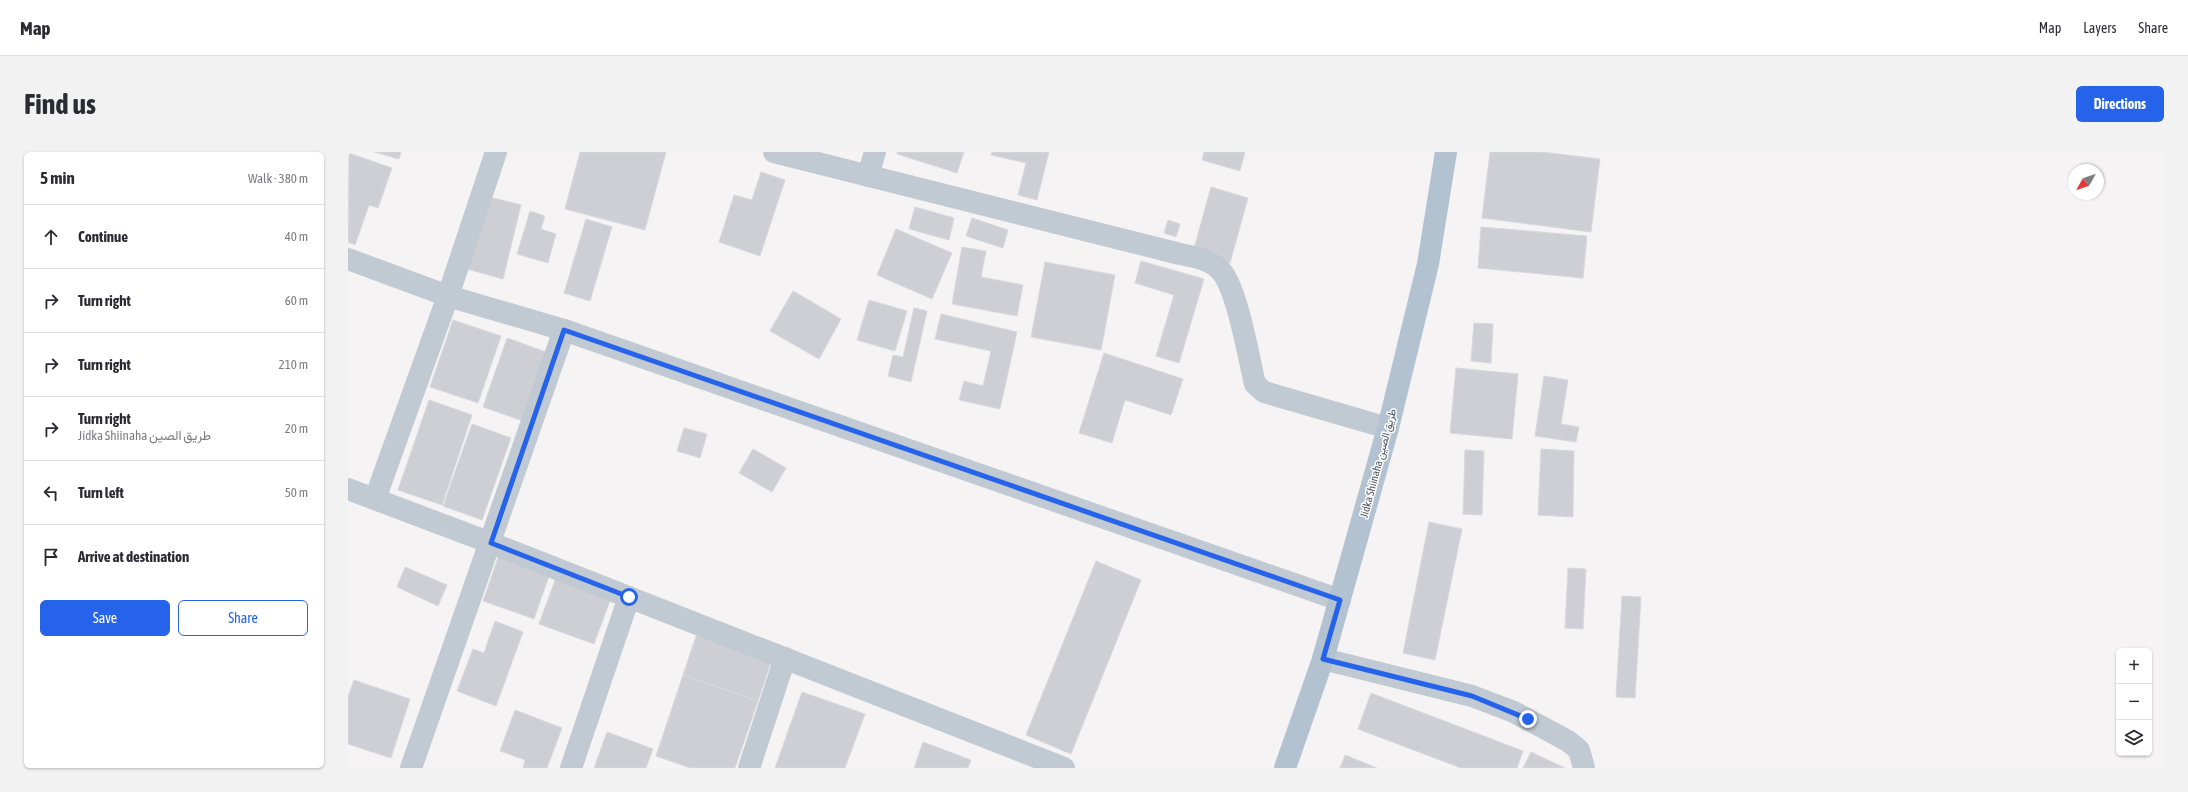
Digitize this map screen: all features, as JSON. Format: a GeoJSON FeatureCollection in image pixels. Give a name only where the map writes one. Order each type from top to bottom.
{"type":"FeatureCollection","features":[{"type":"Feature","properties":{"kind":"main road","name":"Jidka Shiinaha طريق الصين"},"geometry":{"type":"LineString","coordinates":[[1285,768],[1323,659],[1388,428],[1428,264],[1446,152]]}},
{"type":"Feature","properties":{"kind":"street"},"geometry":{"type":"LineString","coordinates":[[375,499],[448,296],[496,152]]}},
{"type":"Feature","properties":{"kind":"street"},"geometry":{"type":"LineString","coordinates":[[774,152],[1180,254],[1202,258],[1221,270],[1232,289],[1255,384],[1264,392],[1388,428]]}},
{"type":"Feature","properties":{"kind":"street"},"geometry":{"type":"LineString","coordinates":[[868,176],[874,152]]}},
{"type":"Feature","properties":{"kind":"street"},"geometry":{"type":"LineString","coordinates":[[348,259],[448,296],[564,330],[1340,600]]}},
{"type":"Feature","properties":{"kind":"street"},"geometry":{"type":"LineString","coordinates":[[411,768],[491,543],[564,330]]}},
{"type":"Feature","properties":{"kind":"street"},"geometry":{"type":"LineString","coordinates":[[348,489],[491,543],[1064,768]]}},
{"type":"Feature","properties":{"kind":"street"},"geometry":{"type":"LineString","coordinates":[[571,768],[629,597]]}},
{"type":"Feature","properties":{"kind":"street"},"geometry":{"type":"LineString","coordinates":[[749,768],[785,658]]}},
{"type":"Feature","properties":{"kind":"street"},"geometry":{"type":"LineString","coordinates":[[1323,659],[1472,696],[1514,712],[1568,741],[1579,750],[1584,768]]}},
{"type":"Feature","properties":{"kind":"building"},"geometry":{"type":"Polygon","coordinates":[[[374,152],[401,152],[399,159],[374,152]]]}},
{"type":"Feature","properties":{"kind":"building"},"geometry":{"type":"Polygon","coordinates":[[[580,152],[666,152],[645,230],[565,209],[580,152]]]}},
{"type":"Feature","properties":{"kind":"building"},"geometry":{"type":"Polygon","coordinates":[[[897,152],[964,152],[957,173],[897,154],[897,152]]]}},
{"type":"Feature","properties":{"kind":"building"},"geometry":{"type":"Polygon","coordinates":[[[992,152],[1049,152],[1037,200],[1018,195],[1026,163],[991,155],[992,152]]]}},
{"type":"Feature","properties":{"kind":"building"},"geometry":{"type":"Polygon","coordinates":[[[1204,152],[1245,152],[1240,171],[1202,160],[1204,152]]]}},
{"type":"Feature","properties":{"kind":"building"},"geometry":{"type":"Polygon","coordinates":[[[1490,152],[1543,152],[1600,159],[1591,232],[1482,218],[1490,152]]]}},
{"type":"Feature","properties":{"kind":"building"},"geometry":{"type":"Polygon","coordinates":[[[349,153],[392,168],[378,208],[369,205],[355,245],[348,242],[349,153]]]}},
{"type":"Feature","properties":{"kind":"building"},"geometry":{"type":"Polygon","coordinates":[[[761,172],[785,180],[760,256],[719,242],[734,195],[752,200],[761,172]]]}},
{"type":"Feature","properties":{"kind":"building"},"geometry":{"type":"Polygon","coordinates":[[[1211,187],[1248,198],[1230,263],[1193,252],[1211,187]]]}},
{"type":"Feature","properties":{"kind":"building"},"geometry":{"type":"Polygon","coordinates":[[[486,196],[521,205],[503,279],[467,269],[486,196]]]}},
{"type":"Feature","properties":{"kind":"building"},"geometry":{"type":"Polygon","coordinates":[[[915,207],[954,218],[949,240],[909,229],[915,207]]]}},
{"type":"Feature","properties":{"kind":"building"},"geometry":{"type":"Polygon","coordinates":[[[530,211],[545,216],[541,229],[556,234],[548,263],[517,254],[530,211]]]}},
{"type":"Feature","properties":{"kind":"building"},"geometry":{"type":"Polygon","coordinates":[[[972,218],[1008,230],[1003,248],[966,236],[972,218]]]}},
{"type":"Feature","properties":{"kind":"building"},"geometry":{"type":"Polygon","coordinates":[[[586,219],[612,227],[590,301],[564,293],[586,219]]]}},
{"type":"Feature","properties":{"kind":"building"},"geometry":{"type":"Polygon","coordinates":[[[1168,220],[1180,224],[1176,237],[1164,233],[1168,220]]]}},
{"type":"Feature","properties":{"kind":"building"},"geometry":{"type":"Polygon","coordinates":[[[1481,227],[1587,236],[1583,278],[1478,268],[1481,227]]]}},
{"type":"Feature","properties":{"kind":"building"},"geometry":{"type":"Polygon","coordinates":[[[896,229],[952,253],[932,299],[877,275],[896,229]]]}},
{"type":"Feature","properties":{"kind":"building"},"geometry":{"type":"Polygon","coordinates":[[[962,247],[986,251],[981,277],[1023,285],[1017,316],[952,304],[962,247]]]}},
{"type":"Feature","properties":{"kind":"building"},"geometry":{"type":"Polygon","coordinates":[[[1141,261],[1204,279],[1179,363],[1156,356],[1174,295],[1135,283],[1141,261]]]}},
{"type":"Feature","properties":{"kind":"building"},"geometry":{"type":"Polygon","coordinates":[[[1045,262],[1115,275],[1101,350],[1031,337],[1045,262]]]}},
{"type":"Feature","properties":{"kind":"building"},"geometry":{"type":"Polygon","coordinates":[[[793,291],[841,319],[819,359],[770,331],[793,291]]]}},
{"type":"Feature","properties":{"kind":"building"},"geometry":{"type":"Polygon","coordinates":[[[869,300],[907,311],[895,351],[857,340],[869,300]]]}},
{"type":"Feature","properties":{"kind":"building"},"geometry":{"type":"Polygon","coordinates":[[[914,308],[927,311],[911,382],[888,376],[893,355],[903,357],[914,308]]]}},
{"type":"Feature","properties":{"kind":"building"},"geometry":{"type":"Polygon","coordinates":[[[941,314],[1017,332],[1000,409],[959,400],[964,381],[983,386],[991,351],[935,339],[941,314]]]}},
{"type":"Feature","properties":{"kind":"building"},"geometry":{"type":"Polygon","coordinates":[[[453,320],[501,336],[478,403],[430,387],[453,320]]]}},
{"type":"Feature","properties":{"kind":"building"},"geometry":{"type":"Polygon","coordinates":[[[1474,323],[1493,324],[1491,363],[1471,361],[1474,323]]]}},
{"type":"Feature","properties":{"kind":"building"},"geometry":{"type":"Polygon","coordinates":[[[507,338],[546,352],[523,421],[483,407],[507,338]]]}},
{"type":"Feature","properties":{"kind":"building"},"geometry":{"type":"Polygon","coordinates":[[[1104,353],[1183,379],[1171,415],[1125,400],[1112,443],[1079,433],[1104,353]]]}},
{"type":"Feature","properties":{"kind":"building"},"geometry":{"type":"Polygon","coordinates":[[[1456,368],[1518,374],[1512,439],[1450,433],[1456,368]]]}},
{"type":"Feature","properties":{"kind":"building"},"geometry":{"type":"Polygon","coordinates":[[[1544,376],[1568,380],[1561,424],[1579,427],[1576,442],[1535,436],[1544,376]]]}},
{"type":"Feature","properties":{"kind":"building"},"geometry":{"type":"Polygon","coordinates":[[[429,400],[472,415],[442,505],[398,490],[429,400]]]}},
{"type":"Feature","properties":{"kind":"building"},"geometry":{"type":"Polygon","coordinates":[[[472,424],[511,438],[482,520],[443,506],[472,424]]]}},
{"type":"Feature","properties":{"kind":"building"},"geometry":{"type":"Polygon","coordinates":[[[684,428],[707,434],[700,458],[677,451],[684,428]]]}},
{"type":"Feature","properties":{"kind":"building"},"geometry":{"type":"Polygon","coordinates":[[[753,449],[786,468],[772,492],[739,473],[753,449]]]}},
{"type":"Feature","properties":{"kind":"building"},"geometry":{"type":"Polygon","coordinates":[[[1541,449],[1574,451],[1573,517],[1538,515],[1541,449]]]}},
{"type":"Feature","properties":{"kind":"building"},"geometry":{"type":"Polygon","coordinates":[[[1465,450],[1484,451],[1482,515],[1463,514],[1465,450]]]}},
{"type":"Feature","properties":{"kind":"building"},"geometry":{"type":"Polygon","coordinates":[[[1429,522],[1462,529],[1435,660],[1403,653],[1429,522]]]}},
{"type":"Feature","properties":{"kind":"building"},"geometry":{"type":"Polygon","coordinates":[[[499,555],[550,573],[534,619],[483,601],[499,555]]]}},
{"type":"Feature","properties":{"kind":"building"},"geometry":{"type":"Polygon","coordinates":[[[1096,561],[1141,580],[1071,754],[1026,735],[1096,561]]]}},
{"type":"Feature","properties":{"kind":"building"},"geometry":{"type":"Polygon","coordinates":[[[405,567],[447,585],[438,606],[397,587],[405,567]]]}},
{"type":"Feature","properties":{"kind":"building"},"geometry":{"type":"Polygon","coordinates":[[[1568,568],[1586,569],[1583,629],[1565,628],[1568,568]]]}},
{"type":"Feature","properties":{"kind":"building"},"geometry":{"type":"Polygon","coordinates":[[[557,575],[612,595],[594,644],[539,624],[557,575]]]}},
{"type":"Feature","properties":{"kind":"building"},"geometry":{"type":"Polygon","coordinates":[[[1622,596],[1641,597],[1635,698],[1616,697],[1622,596]]]}},
{"type":"Feature","properties":{"kind":"building"},"geometry":{"type":"Polygon","coordinates":[[[495,621],[523,632],[496,706],[457,691],[473,649],[484,653],[495,621]]]}},
{"type":"Feature","properties":{"kind":"building"},"geometry":{"type":"Polygon","coordinates":[[[697,633],[772,659],[758,701],[683,675],[697,633]]]}},
{"type":"Feature","properties":{"kind":"building"},"geometry":{"type":"Polygon","coordinates":[[[683,675],[758,701],[735,768],[690,768],[656,756],[683,675]]]}},
{"type":"Feature","properties":{"kind":"building"},"geometry":{"type":"Polygon","coordinates":[[[354,680],[410,699],[391,758],[348,744],[348,697],[354,680]]]}},
{"type":"Feature","properties":{"kind":"building"},"geometry":{"type":"Polygon","coordinates":[[[802,692],[865,714],[845,768],[775,768],[802,692]]]}},
{"type":"Feature","properties":{"kind":"building"},"geometry":{"type":"Polygon","coordinates":[[[1371,693],[1523,751],[1517,768],[1461,768],[1358,729],[1371,693]]]}},
{"type":"Feature","properties":{"kind":"building"},"geometry":{"type":"Polygon","coordinates":[[[515,710],[562,728],[547,768],[523,768],[525,760],[500,751],[515,710]]]}},
{"type":"Feature","properties":{"kind":"building"},"geometry":{"type":"Polygon","coordinates":[[[607,732],[653,749],[646,768],[594,768],[607,732]]]}},
{"type":"Feature","properties":{"kind":"building"},"geometry":{"type":"Polygon","coordinates":[[[923,742],[971,760],[968,768],[914,768],[923,742]]]}},
{"type":"Feature","properties":{"kind":"building"},"geometry":{"type":"Polygon","coordinates":[[[1531,752],[1565,768],[1523,768],[1531,752]]]}},
{"type":"Feature","properties":{"kind":"building"},"geometry":{"type":"Polygon","coordinates":[[[1345,755],[1377,768],[1340,768],[1345,755]]]}},
{"type":"Feature","properties":{"kind":"route"},"geometry":{"type":"LineString","coordinates":[[629,597],[491,543],[564,330],[1340,600],[1323,659],[1472,696],[1528,719]]}}]}
